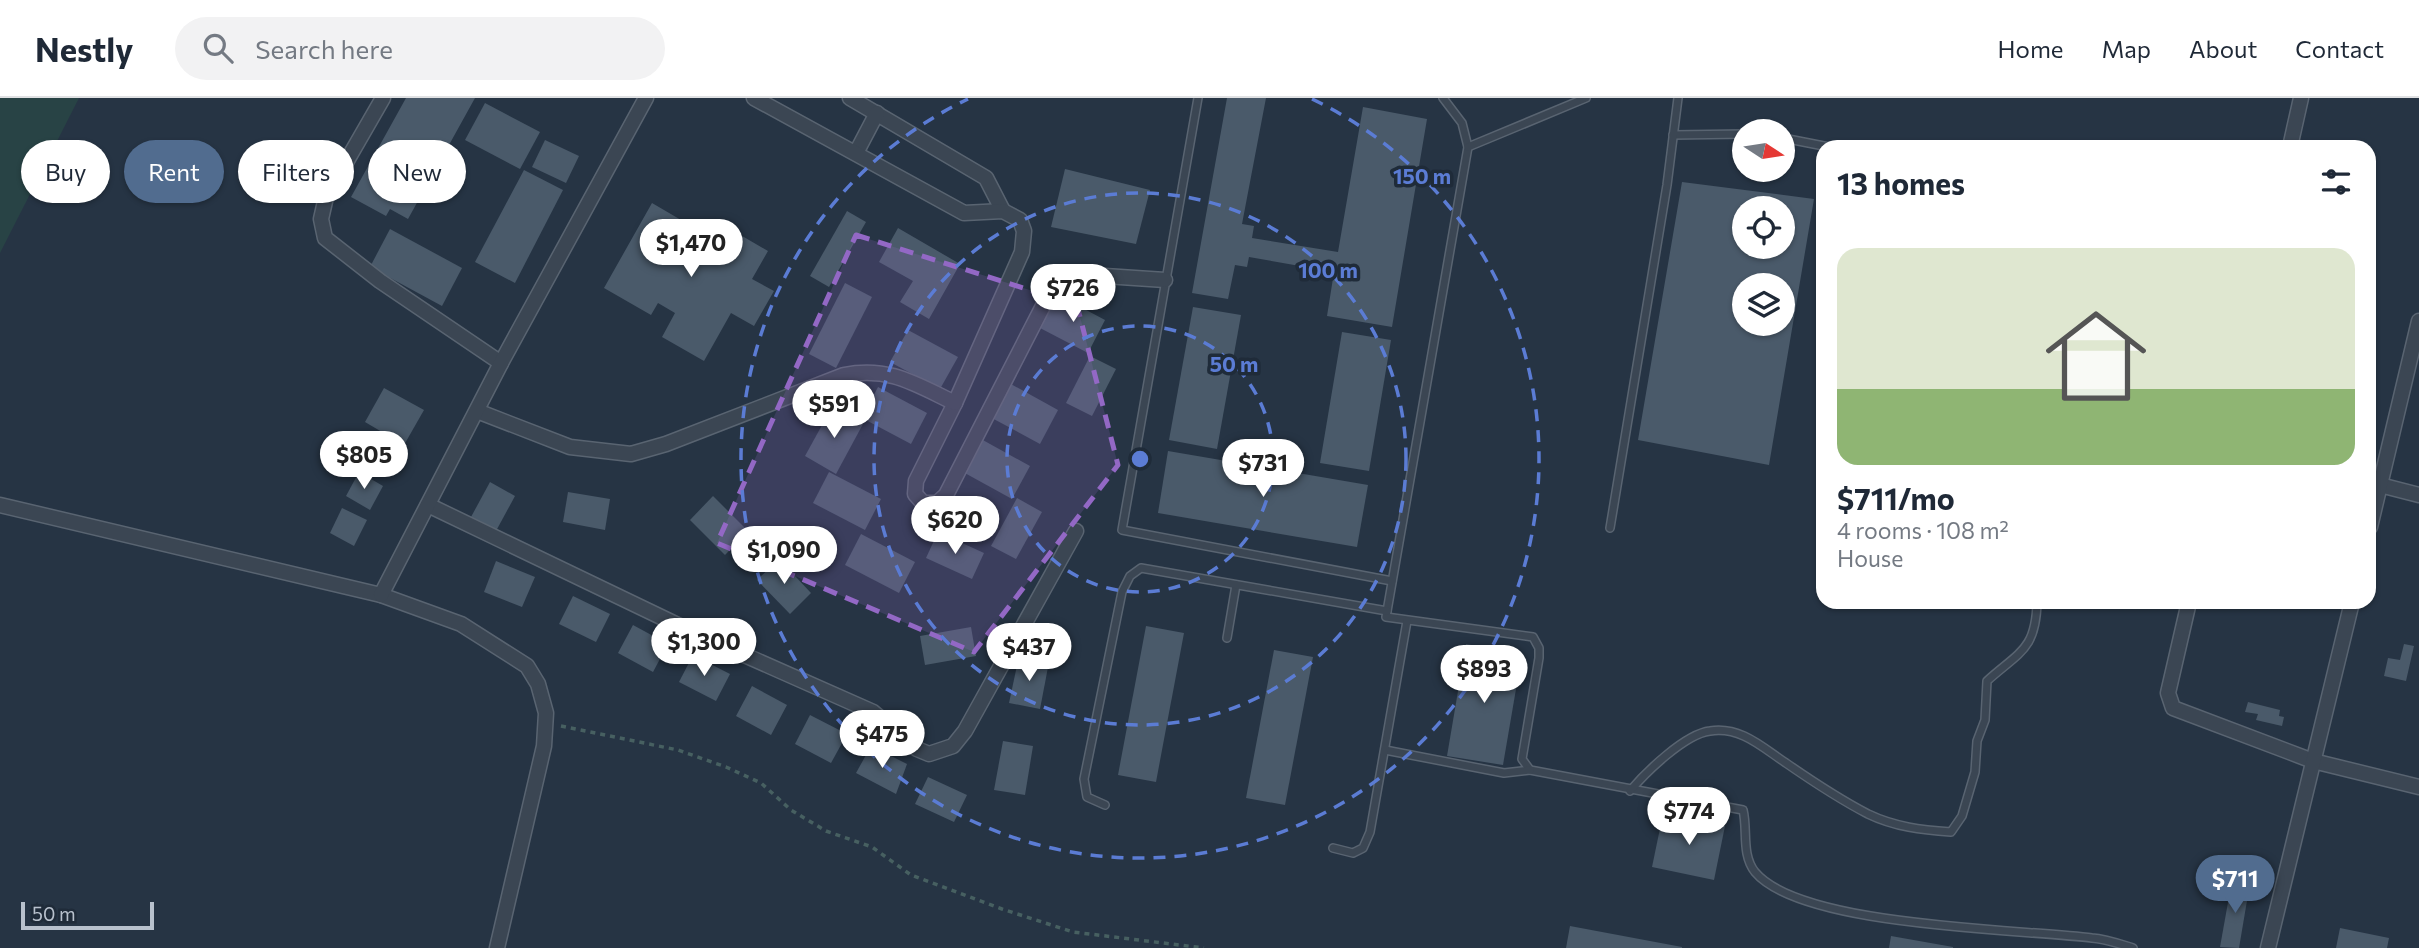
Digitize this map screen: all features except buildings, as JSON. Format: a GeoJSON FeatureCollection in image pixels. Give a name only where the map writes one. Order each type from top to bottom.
{"type":"FeatureCollection","features":[{"type":"Feature","properties":{"kind":"street"},"geometry":{"type":"LineString","coordinates":[[383,98],[326,197],[321,219],[325,238],[380,281],[501,363]]}},
{"type":"Feature","properties":{"kind":"street"},"geometry":{"type":"LineString","coordinates":[[381,595],[501,363],[646,98]]}},
{"type":"Feature","properties":{"kind":"street"},"geometry":{"type":"LineString","coordinates":[[754,98],[964,213],[1003,211],[1020,220],[1024,231],[1022,252],[955,403],[916,481],[915,494],[923,503],[937,503],[946,495],[1060,272],[1165,280]]}},
{"type":"Feature","properties":{"kind":"street"},"geometry":{"type":"LineString","coordinates":[[850,98],[986,178],[1003,211]]}},
{"type":"Feature","properties":{"kind":"street"},"geometry":{"type":"LineString","coordinates":[[2292,140],[2301,98]]}},
{"type":"Feature","properties":{"kind":"street"},"geometry":{"type":"LineString","coordinates":[[856,153],[877,113]]}},
{"type":"Feature","properties":{"kind":"street"},"geometry":{"type":"LineString","coordinates":[[2376,502],[2419,321]]}},
{"type":"Feature","properties":{"kind":"street"},"geometry":{"type":"LineString","coordinates":[[477,411],[570,447],[631,454],[666,444],[844,375],[869,370],[890,374],[955,403]]}},
{"type":"Feature","properties":{"kind":"street"},"geometry":{"type":"LineString","coordinates":[[2380,485],[2419,495]]}},
{"type":"Feature","properties":{"kind":"street"},"geometry":{"type":"LineString","coordinates":[[0,505],[381,595],[461,624],[511,653],[527,666],[538,684],[546,713],[544,746],[497,948]]}},
{"type":"Feature","properties":{"kind":"street"},"geometry":{"type":"LineString","coordinates":[[428,505],[688,630],[873,712],[917,749],[929,754],[953,746],[965,731],[1076,531]]}},
{"type":"Feature","properties":{"kind":"street"},"geometry":{"type":"LineString","coordinates":[[2187,609],[2168,693],[2173,708],[2313,761],[2419,787]]}},
{"type":"Feature","properties":{"kind":"street"},"geometry":{"type":"LineString","coordinates":[[2269,948],[2350,609]]}},
{"type":"Feature","properties":{"kind":"lane"},"geometry":{"type":"LineString","coordinates":[[1198,98],[1122,530],[1392,581]]}},
{"type":"Feature","properties":{"kind":"lane"},"geometry":{"type":"LineString","coordinates":[[1443,98],[1462,123],[1468,147],[1386,617],[1533,637],[1539,648],[1539,658],[1522,759],[1530,771]]}},
{"type":"Feature","properties":{"kind":"lane"},"geometry":{"type":"LineString","coordinates":[[1468,147],[1586,98]]}},
{"type":"Feature","properties":{"kind":"lane"},"geometry":{"type":"LineString","coordinates":[[1610,528],[1678,98]]}},
{"type":"Feature","properties":{"kind":"lane"},"geometry":{"type":"LineString","coordinates":[[1673,135],[1732,134]]}},
{"type":"Feature","properties":{"kind":"lane"},"geometry":{"type":"LineString","coordinates":[[1796,141],[1816,144]]}},
{"type":"Feature","properties":{"kind":"lane"},"geometry":{"type":"LineString","coordinates":[[1105,805],[1087,797],[1084,779],[1122,592],[1130,576],[1141,568],[1387,611]]}},
{"type":"Feature","properties":{"kind":"lane"},"geometry":{"type":"LineString","coordinates":[[1227,638],[1236,585]]}},
{"type":"Feature","properties":{"kind":"lane"},"geometry":{"type":"LineString","coordinates":[[1630,791],[1679,746],[1708,731],[1732,731],[1763,745],[1785,762],[1869,814],[1910,830],[1951,832],[1962,816],[1975,772],[1977,741],[1984,720],[1987,681],[2030,644],[2037,609]]}},
{"type":"Feature","properties":{"kind":"lane"},"geometry":{"type":"LineString","coordinates":[[1334,848],[1353,853],[1363,848],[1370,832],[1407,621]]}},
{"type":"Feature","properties":{"kind":"lane"},"geometry":{"type":"LineString","coordinates":[[1385,750],[1504,773],[1530,771],[1743,810],[1747,825],[1746,851],[1756,872],[1781,890],[1837,911],[1874,918],[2095,938],[2133,948]]}},
{"type":"Feature","properties":{"kind":"path"},"geometry":{"type":"LineString","coordinates":[[545,722],[678,750],[726,767],[761,783],[791,810],[826,831],[872,847],[911,875],[1002,909],[1073,932],[1204,948]]}},
{"type":"Feature","properties":{"kind":"highlighted area"},"geometry":{"type":"Polygon","coordinates":[[[856,235],[1077,305],[1118,465],[974,652],[717,543],[856,235]]]}},
{"type":"Feature","properties":{"kind":"green space"},"geometry":{"type":"Polygon","coordinates":[[[0,98],[79,98],[58,140],[21,140],[21,203],[25,203],[0,253],[0,98]]]}}]}
